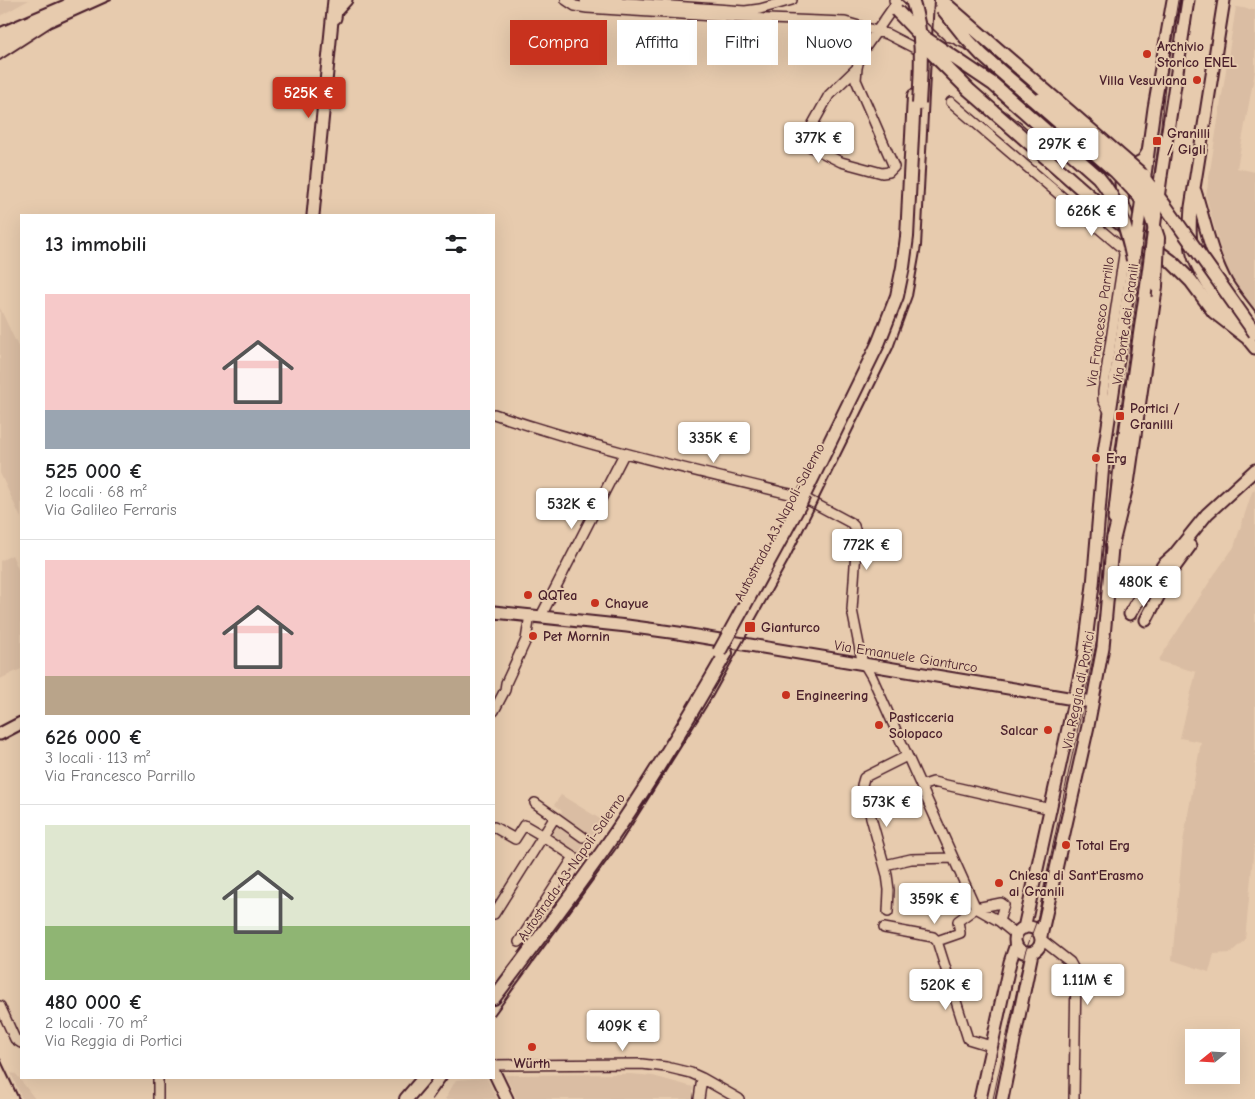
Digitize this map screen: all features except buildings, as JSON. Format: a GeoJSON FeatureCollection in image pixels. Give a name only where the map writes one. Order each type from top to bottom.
{"type":"FeatureCollection","features":[{"type":"Feature","properties":{"kind":"highway","name":"Autostrada A3 Napoli-Salerno"},"geometry":{"type":"LineString","coordinates":[[495,987],[596,850],[626,806],[734,632],[805,501],[878,344],[897,296],[907,237],[921,46],[918,20],[912,0]]}},
{"type":"Feature","properties":{"kind":"highway"},"geometry":{"type":"LineString","coordinates":[[936,0],[982,55],[1116,172],[1140,196],[1150,214],[1158,238],[1156,286],[1129,468],[1112,545]]}},
{"type":"Feature","properties":{"kind":"highway"},"geometry":{"type":"LineString","coordinates":[[941,0],[1125,159],[1152,188],[1250,335]]}},
{"type":"Feature","properties":{"kind":"highway","name":"Autostrada A3 Napoli-Salerno"},"geometry":{"type":"LineString","coordinates":[[897,2],[912,19],[915,41],[917,100]]}},
{"type":"Feature","properties":{"kind":"highway"},"geometry":{"type":"LineString","coordinates":[[897,2],[908,27],[968,90],[1118,222],[1171,261],[1218,308],[1250,335]]}},
{"type":"Feature","properties":{"kind":"highway"},"geometry":{"type":"LineString","coordinates":[[897,2],[919,34],[993,84],[1105,184],[1118,207],[1127,231],[1133,260]]}},
{"type":"Feature","properties":{"kind":"highway","name":"Autostrada A3 Napoli-Salerno"},"geometry":{"type":"LineString","coordinates":[[495,997],[631,809],[675,740],[722,652]]}},
{"type":"Feature","properties":{"kind":"highway"},"geometry":{"type":"LineString","coordinates":[[406,1099],[428,1079]]}},
{"type":"Feature","properties":{"kind":"highway"},"geometry":{"type":"LineString","coordinates":[[417,1099],[428,1079]]}},
{"type":"Feature","properties":{"kind":"main road"},"geometry":{"type":"LineString","coordinates":[[313,214],[334,0]]}},
{"type":"Feature","properties":{"kind":"main road"},"geometry":{"type":"LineString","coordinates":[[332,27],[336,11],[346,0]]}},
{"type":"Feature","properties":{"kind":"main road","name":"Via Ponte dei Granili"},"geometry":{"type":"LineString","coordinates":[[1110,414],[1129,293],[1140,176],[1148,152],[1173,0]]}},
{"type":"Feature","properties":{"kind":"main road","name":"Via Ponte dei Granili"},"geometry":{"type":"LineString","coordinates":[[1127,416],[1188,0]]}},
{"type":"Feature","properties":{"kind":"main road"},"geometry":{"type":"LineString","coordinates":[[1218,308],[1206,281],[1196,265],[1192,250],[1190,226],[1194,187],[1218,50],[1224,0]]}},
{"type":"Feature","properties":{"kind":"main road"},"geometry":{"type":"LineString","coordinates":[[1135,234],[1121,194],[1121,183],[1130,167],[1142,160],[1148,152]]}},
{"type":"Feature","properties":{"kind":"main road"},"geometry":{"type":"LineString","coordinates":[[1194,187],[1214,252],[1228,284],[1255,322]]}},
{"type":"Feature","properties":{"kind":"main road"},"geometry":{"type":"LineString","coordinates":[[1206,281],[1236,295]]}},
{"type":"Feature","properties":{"kind":"main road"},"geometry":{"type":"LineString","coordinates":[[1250,335],[1255,348]]}},
{"type":"Feature","properties":{"kind":"main road","name":"Via Reggia di Portici"},"geometry":{"type":"LineString","coordinates":[[980,1099],[1010,962],[1019,936],[1051,809],[1087,638],[1100,486],[1110,414]]}},
{"type":"Feature","properties":{"kind":"main road","name":"Via Reggia di Portici"},"geometry":{"type":"LineString","coordinates":[[1041,938],[1103,647],[1118,482],[1127,416]]}},
{"type":"Feature","properties":{"kind":"main road"},"geometry":{"type":"LineString","coordinates":[[1141,619],[1154,594],[1207,514],[1255,470]]}},
{"type":"Feature","properties":{"kind":"main road"},"geometry":{"type":"LineString","coordinates":[[1141,619],[1178,557],[1231,501],[1255,481]]}},
{"type":"Feature","properties":{"kind":"main road"},"geometry":{"type":"LineString","coordinates":[[1141,619],[1146,588],[1164,564],[1178,557]]}},
{"type":"Feature","properties":{"kind":"main road","name":"Via Emanuele Gianturco"},"geometry":{"type":"LineString","coordinates":[[495,612],[652,629],[1092,702]]}},
{"type":"Feature","properties":{"kind":"main road"},"geometry":{"type":"LineString","coordinates":[[0,734],[20,724]]}},
{"type":"Feature","properties":{"kind":"main road"},"geometry":{"type":"LineString","coordinates":[[1002,1099],[1032,953],[1040,947],[1041,938],[1035,929],[1019,936],[1022,952],[1032,953]]}},
{"type":"Feature","properties":{"kind":"main road"},"geometry":{"type":"LineString","coordinates":[[495,1074],[507,1099]]}},
{"type":"Feature","properties":{"kind":"street"},"geometry":{"type":"LineString","coordinates":[[566,0],[575,6],[587,8],[745,18],[829,20],[876,30],[910,44],[973,81],[1024,119],[1090,178],[1118,207]]}},
{"type":"Feature","properties":{"kind":"street"},"geometry":{"type":"LineString","coordinates":[[585,0],[745,11],[792,0]]}},
{"type":"Feature","properties":{"kind":"street"},"geometry":{"type":"LineString","coordinates":[[857,68],[829,95],[804,140],[807,145],[841,162],[882,174],[889,172],[894,167],[856,80],[860,55],[897,2],[940,42],[998,90],[1035,111],[1074,129],[1116,162],[1130,167]]}},
{"type":"Feature","properties":{"kind":"street"},"geometry":{"type":"LineString","coordinates":[[940,42],[1014,79],[1140,176],[1152,188]]}},
{"type":"Feature","properties":{"kind":"street"},"geometry":{"type":"LineString","coordinates":[[954,70],[1090,187],[1108,205],[1118,222]]}},
{"type":"Feature","properties":{"kind":"street","name":"Via Francesco Parrillo"},"geometry":{"type":"LineString","coordinates":[[950,102],[1123,250],[1124,255],[1103,398],[1110,414]]}},
{"type":"Feature","properties":{"kind":"street"},"geometry":{"type":"LineString","coordinates":[[1140,176],[1162,232],[1162,260],[1156,286]]}},
{"type":"Feature","properties":{"kind":"street"},"geometry":{"type":"LineString","coordinates":[[495,414],[549,433],[624,454],[798,496],[851,523],[857,536],[852,610],[862,660],[976,908],[1000,921],[1019,936]]}},
{"type":"Feature","properties":{"kind":"street"},"geometry":{"type":"LineString","coordinates":[[495,709],[505,690],[506,682],[536,615],[624,454]]}},
{"type":"Feature","properties":{"kind":"street"},"geometry":{"type":"LineString","coordinates":[[888,912],[888,881],[885,865],[862,781],[867,776],[907,756]]}},
{"type":"Feature","properties":{"kind":"street"},"geometry":{"type":"LineString","coordinates":[[921,786],[933,782],[1051,809]]}},
{"type":"Feature","properties":{"kind":"street"},"geometry":{"type":"LineString","coordinates":[[535,802],[582,837]]}},
{"type":"Feature","properties":{"kind":"street"},"geometry":{"type":"LineString","coordinates":[[495,912],[555,817]]}},
{"type":"Feature","properties":{"kind":"street"},"geometry":{"type":"LineString","coordinates":[[495,828],[515,839],[524,825],[574,857],[519,942]]}},
{"type":"Feature","properties":{"kind":"street"},"geometry":{"type":"LineString","coordinates":[[885,865],[911,859],[953,858]]}},
{"type":"Feature","properties":{"kind":"street"},"geometry":{"type":"LineString","coordinates":[[937,941],[960,934],[958,921],[976,908],[1003,903],[1000,921]]}},
{"type":"Feature","properties":{"kind":"street"},"geometry":{"type":"LineString","coordinates":[[884,928],[933,937],[937,941],[968,1040],[991,1046]]}},
{"type":"Feature","properties":{"kind":"street"},"geometry":{"type":"LineString","coordinates":[[1041,938],[1060,952],[1070,962],[1076,972],[1074,1099]]}},
{"type":"Feature","properties":{"kind":"street"},"geometry":{"type":"LineString","coordinates":[[0,1006],[16,1039],[20,1042]]}},
{"type":"Feature","properties":{"kind":"street"},"geometry":{"type":"LineString","coordinates":[[495,1065],[642,1064],[671,1068],[702,1078],[739,1099]]}},
{"type":"Feature","properties":{"kind":"street"},"geometry":{"type":"LineString","coordinates":[[699,1099],[702,1078]]}},
{"type":"Feature","properties":{"kind":"street"},"geometry":{"type":"LineString","coordinates":[[158,1079],[158,1099]]}},
{"type":"Feature","properties":{"kind":"shaded area"},"geometry":{"type":"Polygon","coordinates":[[[0,0],[29,0],[0,16],[0,0]]]}},
{"type":"Feature","properties":{"kind":"shaded area"},"geometry":{"type":"Polygon","coordinates":[[[1236,7],[1255,10],[1255,71],[1237,168],[1255,172],[1255,313],[1228,276],[1206,196],[1236,7]]]}},
{"type":"Feature","properties":{"kind":"shaded area"},"geometry":{"type":"Polygon","coordinates":[[[0,308],[20,351],[20,516],[0,473],[0,308]]]}},
{"type":"Feature","properties":{"kind":"shaded area"},"geometry":{"type":"Polygon","coordinates":[[[1255,489],[1255,836],[1245,940],[1230,953],[1214,954],[1209,972],[1172,960],[1183,842],[1201,742],[1180,738],[1196,672],[1158,661],[1234,547],[1252,492],[1255,489]]]}},
{"type":"Feature","properties":{"kind":"shaded area"},"geometry":{"type":"Polygon","coordinates":[[[12,555],[20,574],[20,669],[0,679],[0,561],[12,555]]]}},
{"type":"Feature","properties":{"kind":"shaded area"},"geometry":{"type":"Polygon","coordinates":[[[561,795],[605,822],[578,862],[545,841],[562,811],[554,805],[561,795]]]}},
{"type":"Feature","properties":{"kind":"shaded area"},"geometry":{"type":"Polygon","coordinates":[[[11,1073],[16,1074],[35,1099],[22,1099],[11,1073]]]}},
{"type":"Feature","properties":{"kind":"shaded area"},"geometry":{"type":"Polygon","coordinates":[[[631,1074],[653,1076],[693,1087],[693,1099],[517,1099],[505,1075],[631,1074]]]}},
{"type":"Feature","properties":{"kind":"shaded area"},"geometry":{"type":"Polygon","coordinates":[[[487,1079],[497,1099],[445,1099],[456,1080],[487,1079]]]}},
{"type":"Feature","properties":{"kind":"tram line"},"geometry":{"type":"LineString","coordinates":[[993,1099],[1025,953],[1037,920],[1097,639],[1112,471],[1161,125],[1166,74],[1178,0]]}},
{"type":"Feature","properties":{"kind":"railway"},"geometry":{"type":"LineString","coordinates":[[0,27],[63,0]]}},
{"type":"Feature","properties":{"kind":"railway"},"geometry":{"type":"LineString","coordinates":[[0,60],[51,27],[111,0]]}},
{"type":"Feature","properties":{"kind":"railway"},"geometry":{"type":"LineString","coordinates":[[495,1014],[622,840],[712,697],[788,561],[893,348],[912,296],[921,246],[934,0]]}},
{"type":"Feature","properties":{"kind":"railway"},"geometry":{"type":"LineString","coordinates":[[0,1059],[19,1099]]}},
{"type":"Feature","properties":{"kind":"railway"},"geometry":{"type":"LineString","coordinates":[[432,1099],[446,1079]]}},
{"type":"Feature","properties":{"kind":"place","name":"Archivio Storico ENEL"},"geometry":{"type":"Point","coordinates":[1147,54]}},
{"type":"Feature","properties":{"kind":"place","name":"Villa Vesuviana"},"geometry":{"type":"Point","coordinates":[1197,80]}},
{"type":"Feature","properties":{"kind":"place","name":"Granilli / Gigli"},"geometry":{"type":"Point","coordinates":[1157,141]}},
{"type":"Feature","properties":{"kind":"place","name":"Portici / Granilli"},"geometry":{"type":"Point","coordinates":[1120,416]}},
{"type":"Feature","properties":{"kind":"place","name":"Erg"},"geometry":{"type":"Point","coordinates":[1096,458]}},
{"type":"Feature","properties":{"kind":"place","name":"QQTea"},"geometry":{"type":"Point","coordinates":[528,595]}},
{"type":"Feature","properties":{"kind":"place","name":"Chayue"},"geometry":{"type":"Point","coordinates":[595,603]}},
{"type":"Feature","properties":{"kind":"place","name":"Gianturco"},"geometry":{"type":"Point","coordinates":[750,627]}},
{"type":"Feature","properties":{"kind":"place","name":"Pet Mornin"},"geometry":{"type":"Point","coordinates":[533,636]}},
{"type":"Feature","properties":{"kind":"place","name":"Engineering"},"geometry":{"type":"Point","coordinates":[786,695]}},
{"type":"Feature","properties":{"kind":"place","name":"Pasticceria Solopaco"},"geometry":{"type":"Point","coordinates":[879,725]}},
{"type":"Feature","properties":{"kind":"place","name":"Salcar"},"geometry":{"type":"Point","coordinates":[1048,730]}},
{"type":"Feature","properties":{"kind":"place","name":"Total Erg"},"geometry":{"type":"Point","coordinates":[1066,845]}},
{"type":"Feature","properties":{"kind":"place","name":"Chiesa di Sant'Erasmo ai Granili"},"geometry":{"type":"Point","coordinates":[999,883]}},
{"type":"Feature","properties":{"kind":"place","name":"Würth"},"geometry":{"type":"Point","coordinates":[532,1047]}}]}
